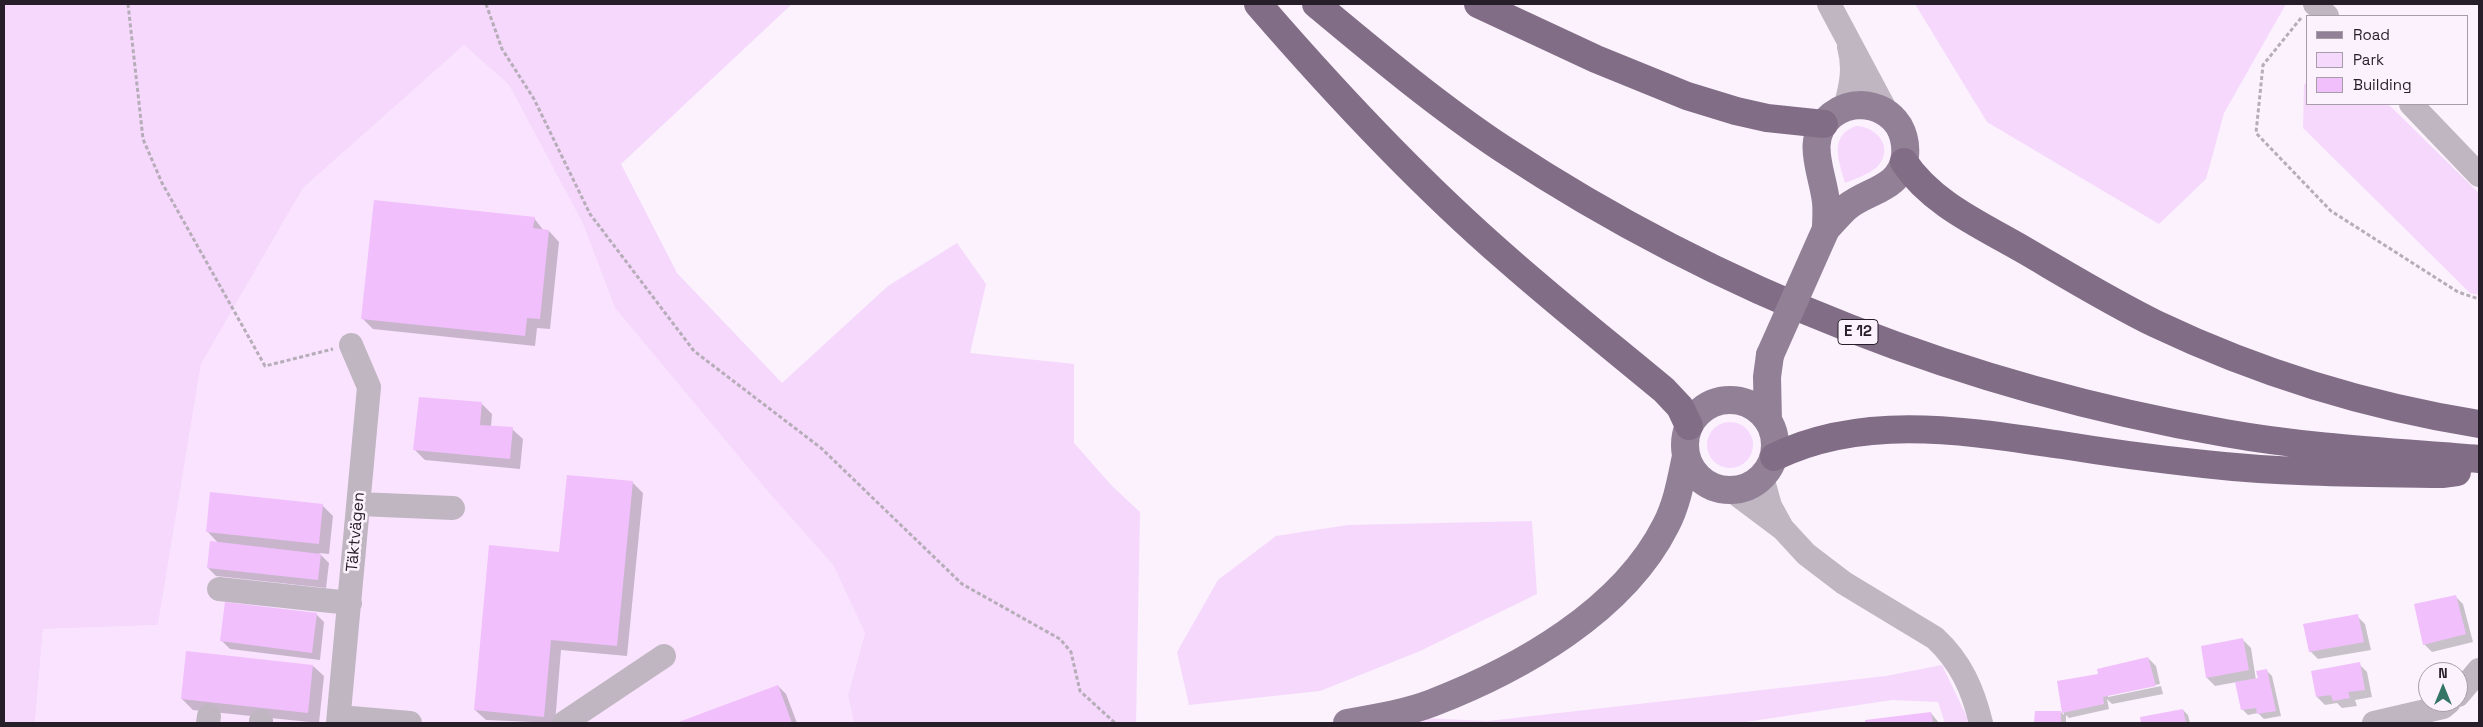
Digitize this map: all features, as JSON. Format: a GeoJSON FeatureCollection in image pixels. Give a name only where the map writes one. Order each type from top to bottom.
{"type":"FeatureCollection","features":[{"type":"Feature","properties":{"kind":"highway"},"geometry":{"type":"LineString","coordinates":[[1258,4],[1306,59],[1411,168],[1506,258],[1664,390],[1680,406],[1689,426]]}},
{"type":"Feature","properties":{"kind":"highway","name":"E 12"},"geometry":{"type":"LineString","coordinates":[[1316,4],[1422,89],[1502,148],[1585,199],[1664,244],[1757,290],[1855,331],[1924,357],[2018,386],[2142,418],[2227,434],[2334,449],[2479,459]]}},
{"type":"Feature","properties":{"kind":"highway","name":"E 12"},"geometry":{"type":"LineString","coordinates":[[1338,4],[1431,79],[1509,134],[1595,188],[1766,278],[1860,318],[2021,372],[2146,404],[2338,435],[2479,443]]}},
{"type":"Feature","properties":{"kind":"highway"},"geometry":{"type":"LineString","coordinates":[[1478,4],[1596,59],[1687,96],[1767,118],[1824,124]]}},
{"type":"Feature","properties":{"kind":"highway"},"geometry":{"type":"LineString","coordinates":[[1904,162],[1916,179],[1941,201],[2095,291],[2195,342],[2298,382],[2385,405],[2479,424]]}},
{"type":"Feature","properties":{"kind":"highway"},"geometry":{"type":"LineString","coordinates":[[1768,467],[1794,447],[1820,439],[1856,432],[1936,428],[2134,456],[2222,466],[2338,473],[2442,474],[2479,469]]}},
{"type":"Feature","properties":{"kind":"main road"},"geometry":{"type":"LineString","coordinates":[[1730,400],[1756,376],[1770,355],[1826,229],[1848,206],[1889,184],[1897,176],[1904,162],[1905,150],[1902,133],[1893,118],[1887,113],[1871,106],[1845,107],[1837,111],[1819,131],[1816,151],[1826,202],[1826,229]]}},
{"type":"Feature","properties":{"kind":"main road"},"geometry":{"type":"LineString","coordinates":[[1348,723],[1431,704],[1510,668],[1551,644],[1590,615],[1624,584],[1648,556],[1667,524],[1684,504],[1722,489],[1748,487],[1768,467],[1775,442],[1768,421],[1767,377],[1770,355]]}},
{"type":"Feature","properties":{"kind":"main road"},"geometry":{"type":"LineString","coordinates":[[1667,524],[1679,492],[1686,456],[1685,441],[1689,426],[1697,414],[1709,405],[1730,400],[1748,404],[1759,411],[1768,421]]}},
{"type":"Feature","properties":{"kind":"main road"},"geometry":{"type":"LineString","coordinates":[[1686,456],[1696,475],[1722,489]]}},
{"type":"Feature","properties":{"kind":"street"},"geometry":{"type":"LineString","coordinates":[[1829,4],[1887,113]]}},
{"type":"Feature","properties":{"kind":"street"},"geometry":{"type":"LineString","coordinates":[[1844,31],[1850,53],[1852,72],[1850,90],[1845,107]]}},
{"type":"Feature","properties":{"kind":"street"},"geometry":{"type":"LineString","coordinates":[[2412,105],[2479,175]]}},
{"type":"Feature","properties":{"kind":"street","name":"Täktvägen"},"geometry":{"type":"LineString","coordinates":[[339,720],[369,387],[351,345]]}},
{"type":"Feature","properties":{"kind":"street"},"geometry":{"type":"LineString","coordinates":[[1768,467],[1770,506],[1783,529],[1806,554],[1844,582],[1935,638],[1959,664],[1974,695],[1981,723]]}},
{"type":"Feature","properties":{"kind":"street"},"geometry":{"type":"LineString","coordinates":[[1722,489],[1783,529]]}},
{"type":"Feature","properties":{"kind":"street"},"geometry":{"type":"LineString","coordinates":[[359,504],[453,508]]}},
{"type":"Feature","properties":{"kind":"street"},"geometry":{"type":"LineString","coordinates":[[219,589],[350,602]]}},
{"type":"Feature","properties":{"kind":"street"},"geometry":{"type":"LineString","coordinates":[[564,723],[664,656]]}},
{"type":"Feature","properties":{"kind":"street"},"geometry":{"type":"LineString","coordinates":[[2468,683],[2479,670]]}},
{"type":"Feature","properties":{"kind":"street"},"geometry":{"type":"LineString","coordinates":[[2374,723],[2421,712]]}},
{"type":"Feature","properties":{"kind":"street"},"geometry":{"type":"LineString","coordinates":[[339,720],[410,723]]}},
{"type":"Feature","properties":{"kind":"path"},"geometry":{"type":"LineString","coordinates":[[128,4],[143,139],[162,184],[265,366],[351,345]]}},
{"type":"Feature","properties":{"kind":"path"},"geometry":{"type":"LineString","coordinates":[[486,4],[502,49],[534,99],[590,214],[694,351],[821,448],[962,584],[1060,639],[1071,652],[1080,691],[1115,723]]}},
{"type":"Feature","properties":{"kind":"path"},"geometry":{"type":"LineString","coordinates":[[2306,20],[2263,65],[2256,133],[2331,210],[2458,292],[2479,299]]}},
{"type":"Feature","properties":{"kind":"shaded area"},"geometry":{"type":"Polygon","coordinates":[[[464,45],[509,85],[582,222],[615,308],[770,494],[833,565],[865,633],[848,695],[854,723],[35,723],[43,629],[158,625],[201,364],[303,188],[464,45]]]}},
{"type":"Feature","properties":{"kind":"green space"},"geometry":{"type":"Polygon","coordinates":[[[4,4],[792,4],[621,164],[677,273],[782,383],[888,286],[957,243],[986,284],[970,353],[1074,364],[1074,443],[1112,486],[1140,512],[1136,723],[854,723],[848,695],[865,633],[833,565],[770,494],[615,308],[582,222],[509,85],[464,45],[303,188],[201,364],[158,625],[43,629],[35,723],[4,723],[4,4]]]}},
{"type":"Feature","properties":{"kind":"green space"},"geometry":{"type":"Polygon","coordinates":[[[1915,4],[2286,4],[2224,113],[2206,179],[2159,224],[1987,122],[1915,4]]]}},
{"type":"Feature","properties":{"kind":"green space"},"geometry":{"type":"Polygon","coordinates":[[[2306,82],[2306,105],[2389,105],[2479,193],[2479,295],[2470,293],[2303,128],[2304,85],[2306,82]]]}},
{"type":"Feature","properties":{"kind":"green space"},"geometry":{"type":"Polygon","coordinates":[[[1856,126],[1864,127],[1877,134],[1884,146],[1884,153],[1882,160],[1874,170],[1845,183],[1838,158],[1839,143],[1847,130],[1856,126]]]}},
{"type":"Feature","properties":{"kind":"green space"},"geometry":{"type":"Polygon","coordinates":[[[1735,422],[1747,428],[1752,436],[1752,454],[1747,462],[1739,467],[1725,468],[1713,462],[1708,454],[1707,440],[1713,428],[1721,423],[1735,422]]]}},
{"type":"Feature","properties":{"kind":"green space"},"geometry":{"type":"Polygon","coordinates":[[[1532,521],[1537,594],[1420,651],[1320,691],[1189,705],[1177,652],[1218,580],[1276,536],[1348,525],[1532,521]]]}},
{"type":"Feature","properties":{"kind":"green space"},"geometry":{"type":"Polygon","coordinates":[[[1942,665],[1970,723],[1945,723],[1938,702],[1892,700],[1739,723],[1392,723],[1422,718],[1488,721],[1886,676],[1942,665]]]}},
{"type":"Feature","properties":{"kind":"building"},"geometry":{"type":"Polygon","coordinates":[[[374,200],[535,217],[533,228],[549,230],[540,319],[527,318],[525,336],[361,319],[374,200]]]}},
{"type":"Feature","properties":{"kind":"building"},"geometry":{"type":"Polygon","coordinates":[[[419,397],[482,402],[480,425],[513,427],[510,459],[413,450],[419,397]]]}},
{"type":"Feature","properties":{"kind":"building"},"geometry":{"type":"Polygon","coordinates":[[[567,475],[633,481],[617,646],[551,640],[544,717],[474,710],[489,545],[559,552],[567,475]]]}},
{"type":"Feature","properties":{"kind":"building"},"geometry":{"type":"Polygon","coordinates":[[[210,492],[323,504],[319,544],[206,532],[210,492]]]}},
{"type":"Feature","properties":{"kind":"building"},"geometry":{"type":"Polygon","coordinates":[[[210,541],[321,554],[318,580],[207,568],[210,541]]]}},
{"type":"Feature","properties":{"kind":"building"},"geometry":{"type":"Polygon","coordinates":[[[2456,595],[2466,634],[2423,645],[2414,604],[2456,595]]]}},
{"type":"Feature","properties":{"kind":"building"},"geometry":{"type":"Polygon","coordinates":[[[225,602],[317,613],[312,653],[220,641],[225,602]]]}},
{"type":"Feature","properties":{"kind":"building"},"geometry":{"type":"Polygon","coordinates":[[[2358,614],[2364,642],[2309,652],[2303,624],[2358,614]]]}},
{"type":"Feature","properties":{"kind":"building"},"geometry":{"type":"Polygon","coordinates":[[[2243,638],[2249,670],[2206,678],[2201,646],[2243,638]]]}},
{"type":"Feature","properties":{"kind":"building"},"geometry":{"type":"Polygon","coordinates":[[[186,651],[313,665],[308,713],[181,699],[186,651]]]}},
{"type":"Feature","properties":{"kind":"building"},"geometry":{"type":"Polygon","coordinates":[[[2148,657],[2156,686],[2103,697],[2104,704],[2062,713],[2057,681],[2098,674],[2097,669],[2148,657]]]}},
{"type":"Feature","properties":{"kind":"building"},"geometry":{"type":"Polygon","coordinates":[[[2360,662],[2365,690],[2348,692],[2350,698],[2333,701],[2331,695],[2316,697],[2311,671],[2360,662]]]}},
{"type":"Feature","properties":{"kind":"building"},"geometry":{"type":"Polygon","coordinates":[[[2267,669],[2276,711],[2257,714],[2256,708],[2241,710],[2235,682],[2258,678],[2256,671],[2267,669]]]}},
{"type":"Feature","properties":{"kind":"building"},"geometry":{"type":"Polygon","coordinates":[[[778,685],[792,723],[676,723],[778,685]]]}},
{"type":"Feature","properties":{"kind":"building"},"geometry":{"type":"Polygon","coordinates":[[[2183,709],[2186,723],[2141,723],[2140,717],[2183,709]]]}},
{"type":"Feature","properties":{"kind":"building"},"geometry":{"type":"Polygon","coordinates":[[[2035,711],[2061,711],[2061,723],[2034,723],[2035,711]]]}},
{"type":"Feature","properties":{"kind":"building"},"geometry":{"type":"Polygon","coordinates":[[[1931,712],[1933,723],[1865,723],[1865,720],[1931,712]]]}}]}
